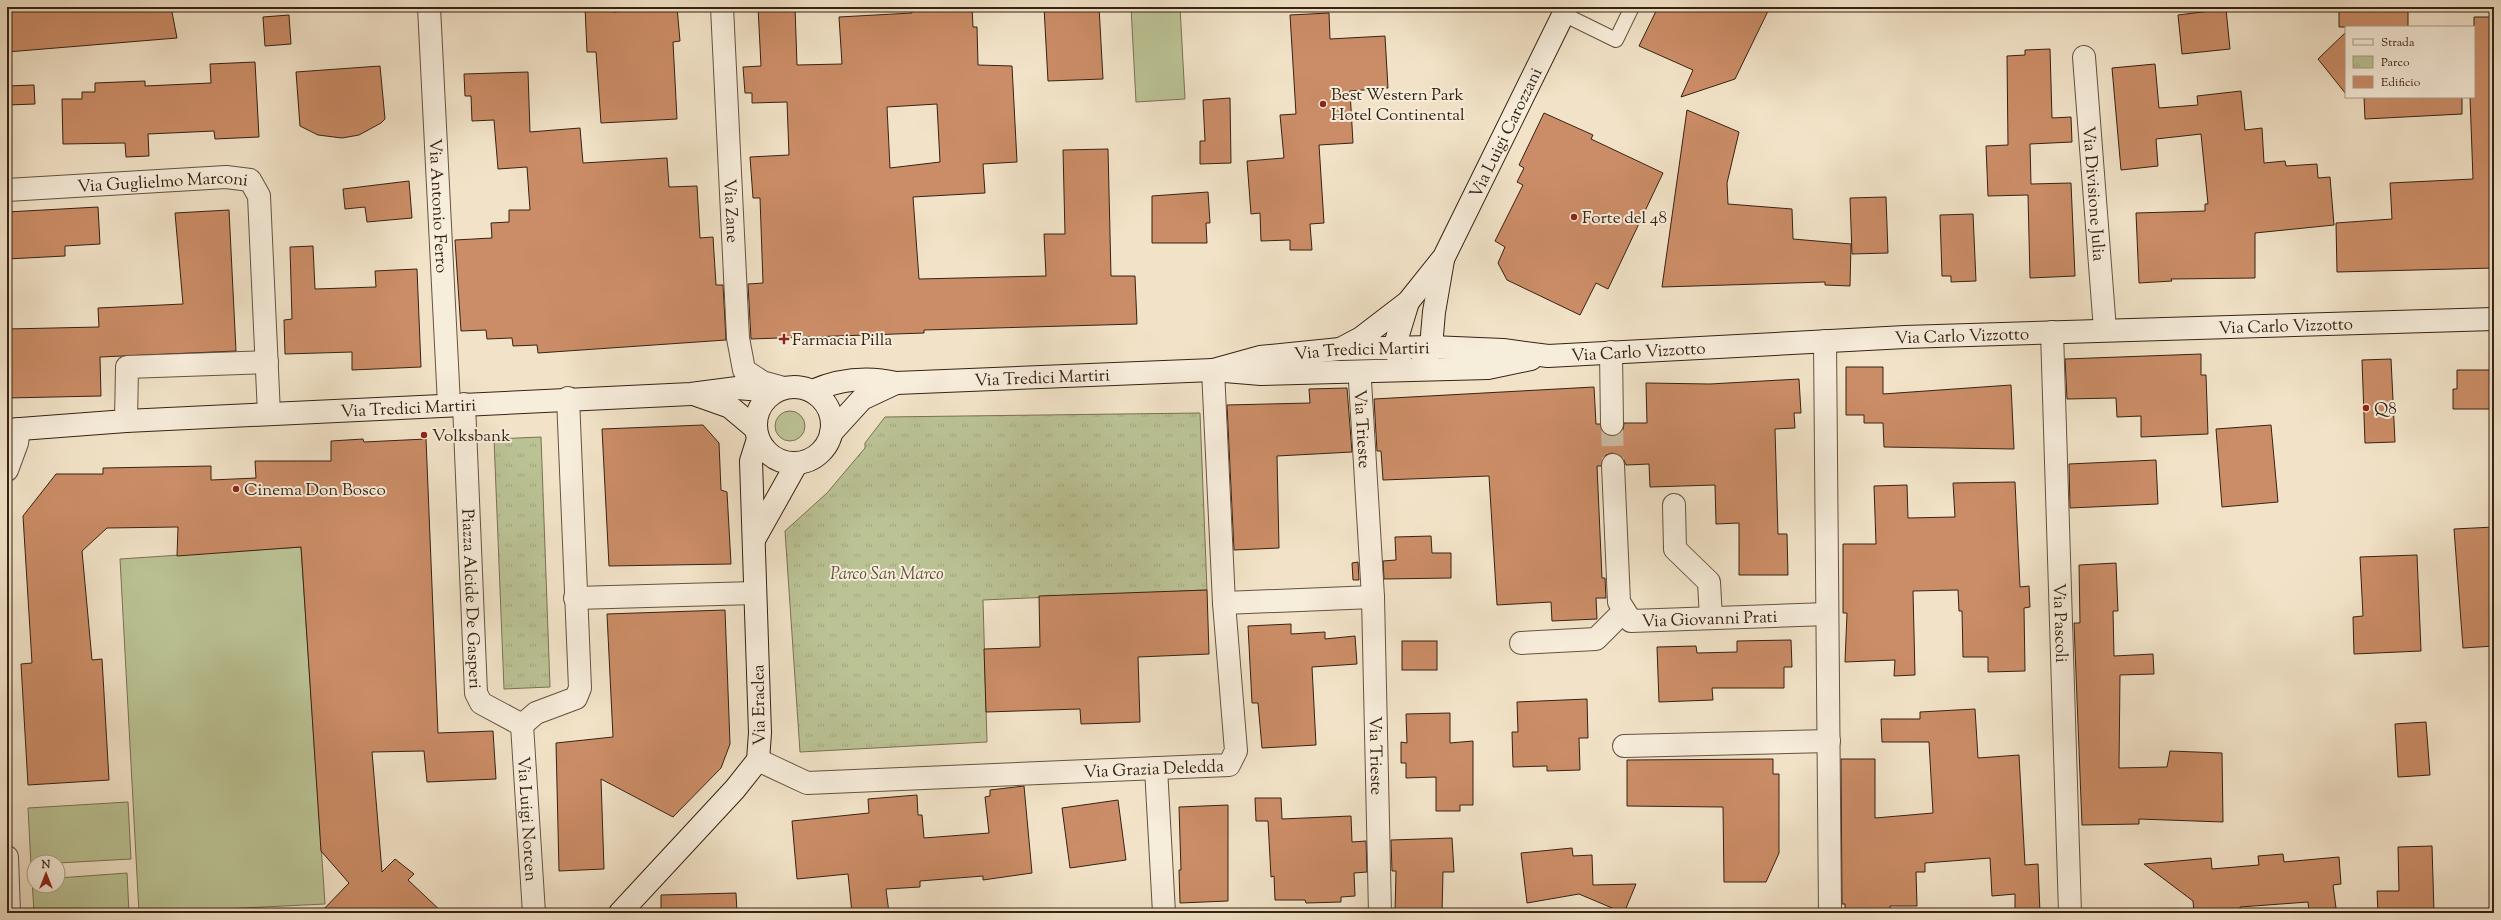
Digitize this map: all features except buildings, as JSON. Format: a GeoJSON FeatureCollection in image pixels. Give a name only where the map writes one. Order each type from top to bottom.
{"type":"FeatureCollection","features":[{"type":"Feature","properties":{"kind":"street","name":"Via Antonio Ferro"},"geometry":{"type":"LineString","coordinates":[[429,7],[456,404]]}},
{"type":"Feature","properties":{"kind":"street","name":"Via Zane"},"geometry":{"type":"LineString","coordinates":[[722,7],[738,338],[744,370],[762,382],[779,390]]}},
{"type":"Feature","properties":{"kind":"street","name":"Via Luigi Carozzani"},"geometry":{"type":"LineString","coordinates":[[1340,349],[1361,338],[1408,302],[1444,257],[1565,10]]}},
{"type":"Feature","properties":{"kind":"street","name":"Via Divisione Julia"},"geometry":{"type":"LineString","coordinates":[[2084,57],[2105,330]]}},
{"type":"Feature","properties":{"kind":"street","name":"Via Guglielmo Marconi"},"geometry":{"type":"LineString","coordinates":[[7,190],[226,177],[250,180],[259,196],[269,414]]}},
{"type":"Feature","properties":{"kind":"street","name":"Via Luigi Carozzani"},"geometry":{"type":"LineString","coordinates":[[1431,347],[1434,312],[1444,257]]}},
{"type":"Feature","properties":{"kind":"street","name":"Via Luigi Carozzani"},"geometry":{"type":"LineString","coordinates":[[1397,354],[1408,302]]}},
{"type":"Feature","properties":{"kind":"street","name":"Via Carlo Vizzotto"},"geometry":{"type":"LineString","coordinates":[[1431,347],[1503,350],[1548,356],[1825,341],[2052,332],[2494,319]]}},
{"type":"Feature","properties":{"kind":"street","name":"Via Pascoli"},"geometry":{"type":"LineString","coordinates":[[2052,332],[2070,913]]}},
{"type":"Feature","properties":{"kind":"street"},"geometry":{"type":"LineString","coordinates":[[1825,341],[1830,913]]}},
{"type":"Feature","properties":{"kind":"street","name":"Via Tredici Martiri"},"geometry":{"type":"LineString","coordinates":[[1286,373],[1304,365],[1397,354],[1431,347]]}},
{"type":"Feature","properties":{"kind":"street","name":"Via Tredici Martiri"},"geometry":{"type":"LineString","coordinates":[[1213,370],[1260,357],[1340,349],[1397,354]]}},
{"type":"Feature","properties":{"kind":"street"},"geometry":{"type":"LineString","coordinates":[[1611,352],[1612,424]]}},
{"type":"Feature","properties":{"kind":"street"},"geometry":{"type":"LineString","coordinates":[[1397,354],[1416,368],[1427,370]]}},
{"type":"Feature","properties":{"kind":"street","name":"Via Tredici Martiri"},"geometry":{"type":"LineString","coordinates":[[812,391],[832,383],[862,378],[896,383],[1213,370],[1261,374],[1427,370],[1488,368],[1548,356]]}},
{"type":"Feature","properties":{"kind":"street"},"geometry":{"type":"LineString","coordinates":[[126,421],[127,367],[267,362]]}},
{"type":"Feature","properties":{"kind":"street","name":"Via Grazia Deledda"},"geometry":{"type":"LineString","coordinates":[[758,760],[807,783],[1229,765],[1236,751],[1224,603],[1213,370]]}},
{"type":"Feature","properties":{"kind":"street","name":"Via Trieste"},"geometry":{"type":"LineString","coordinates":[[1360,381],[1373,597],[1380,913]]}},
{"type":"Feature","properties":{"kind":"street","name":"Via Tredici Martiri"},"geometry":{"type":"LineString","coordinates":[[831,433],[862,399],[896,383]]}},
{"type":"Feature","properties":{"kind":"street"},"geometry":{"type":"LineString","coordinates":[[793,387],[812,391],[827,405],[832,423],[831,433],[822,450],[814,458],[797,463],[783,462],[771,456],[757,434],[756,417],[760,406],[779,390],[793,387]]}},
{"type":"Feature","properties":{"kind":"street","name":"Via Tredici Martiri"},"geometry":{"type":"LineString","coordinates":[[13,429],[126,421],[568,398],[691,394],[737,388],[779,390]]}},
{"type":"Feature","properties":{"kind":"street","name":"Via Tredici Martiri"},"geometry":{"type":"LineString","coordinates":[[691,394],[718,401],[730,407],[757,434]]}},
{"type":"Feature","properties":{"kind":"street"},"geometry":{"type":"LineString","coordinates":[[522,725],[536,712],[576,698],[580,688],[575,598],[568,398]]}},
{"type":"Feature","properties":{"kind":"street","name":"Piazza Alcide De Gasperi"},"geometry":{"type":"LineString","coordinates":[[456,404],[476,693],[480,704],[522,725]]}},
{"type":"Feature","properties":{"kind":"street"},"geometry":{"type":"LineString","coordinates":[[7,470],[17,443],[13,429]]}},
{"type":"Feature","properties":{"kind":"street","name":"Via Eraclea"},"geometry":{"type":"LineString","coordinates":[[620,913],[735,789],[758,760],[760,733],[751,461],[757,434]]}},
{"type":"Feature","properties":{"kind":"street"},"geometry":{"type":"LineString","coordinates":[[754,539],[797,463]]}},
{"type":"Feature","properties":{"kind":"street","name":"Via Giovanni Prati"},"geometry":{"type":"LineString","coordinates":[[1613,465],[1618,602],[1631,620],[1828,614]]}},
{"type":"Feature","properties":{"kind":"street"},"geometry":{"type":"LineString","coordinates":[[1674,505],[1675,549],[1709,582],[1711,618]]}},
{"type":"Feature","properties":{"kind":"street"},"geometry":{"type":"LineString","coordinates":[[575,598],[755,593]]}},
{"type":"Feature","properties":{"kind":"street"},"geometry":{"type":"LineString","coordinates":[[1224,603],[1373,597]]}},
{"type":"Feature","properties":{"kind":"street"},"geometry":{"type":"LineString","coordinates":[[1521,643],[1596,639],[1624,611]]}},
{"type":"Feature","properties":{"kind":"street","name":"Via Luigi Norcen"},"geometry":{"type":"LineString","coordinates":[[522,725],[534,913]]}},
{"type":"Feature","properties":{"kind":"street"},"geometry":{"type":"LineString","coordinates":[[1624,746],[1829,741]]}},
{"type":"Feature","properties":{"kind":"street"},"geometry":{"type":"LineString","coordinates":[[1156,768],[1164,913]]}},
{"type":"Feature","properties":{"kind":"street"},"geometry":{"type":"LineString","coordinates":[[7,857],[9,913]]}},
{"type":"Feature","properties":{"kind":"lane"},"geometry":{"type":"LineString","coordinates":[[1565,10],[1616,40],[1632,7]]}},
{"type":"Feature","properties":{"kind":"green space"},"geometry":{"type":"Polygon","coordinates":[[[1131,7],[1180,7],[1185,99],[1136,102],[1131,7]]]}},
{"type":"Feature","properties":{"kind":"green space"},"geometry":{"type":"Polygon","coordinates":[[[790,411],[801,415],[805,426],[801,437],[790,441],[779,437],[775,426],[779,415],[790,411]]]}},
{"type":"Feature","properties":{"kind":"green space","name":"Parco San Marco"},"geometry":{"type":"Polygon","coordinates":[[[1200,413],[1207,590],[983,600],[987,742],[800,752],[785,531],[827,493],[865,448],[865,443],[885,417],[1200,413]]]}},
{"type":"Feature","properties":{"kind":"green space"},"geometry":{"type":"Polygon","coordinates":[[[541,437],[550,687],[504,689],[494,439],[541,437]]]}},
{"type":"Feature","properties":{"kind":"green space"},"geometry":{"type":"Polygon","coordinates":[[[301,547],[325,904],[139,913],[120,559],[301,547]]]}},
{"type":"Feature","properties":{"kind":"green space"},"geometry":{"type":"Polygon","coordinates":[[[128,802],[131,859],[66,863],[66,854],[30,854],[28,808],[128,802]]]}},
{"type":"Feature","properties":{"kind":"green space"},"geometry":{"type":"Polygon","coordinates":[[[127,873],[129,913],[34,913],[33,894],[66,894],[66,877],[127,873]]]}},
{"type":"Feature","properties":{"kind":"tunnel"},"geometry":{"type":"LineString","coordinates":[[1612,424],[1613,465]]}},
{"type":"Feature","properties":{"kind":"place","name":"Best Western Park Hotel Continental"},"geometry":{"type":"Point","coordinates":[1323,104]}},
{"type":"Feature","properties":{"kind":"place","name":"Forte del 48"},"geometry":{"type":"Point","coordinates":[1574,217]}},
{"type":"Feature","properties":{"kind":"place","name":"Farmacia Pilla"},"geometry":{"type":"Point","coordinates":[784,339]}},
{"type":"Feature","properties":{"kind":"place","name":"Q8"},"geometry":{"type":"Point","coordinates":[2366,408]}},
{"type":"Feature","properties":{"kind":"place","name":"Volksbank"},"geometry":{"type":"Point","coordinates":[424,435]}},
{"type":"Feature","properties":{"kind":"place","name":"Cinema Don Bosco"},"geometry":{"type":"Point","coordinates":[236,489]}}]}
